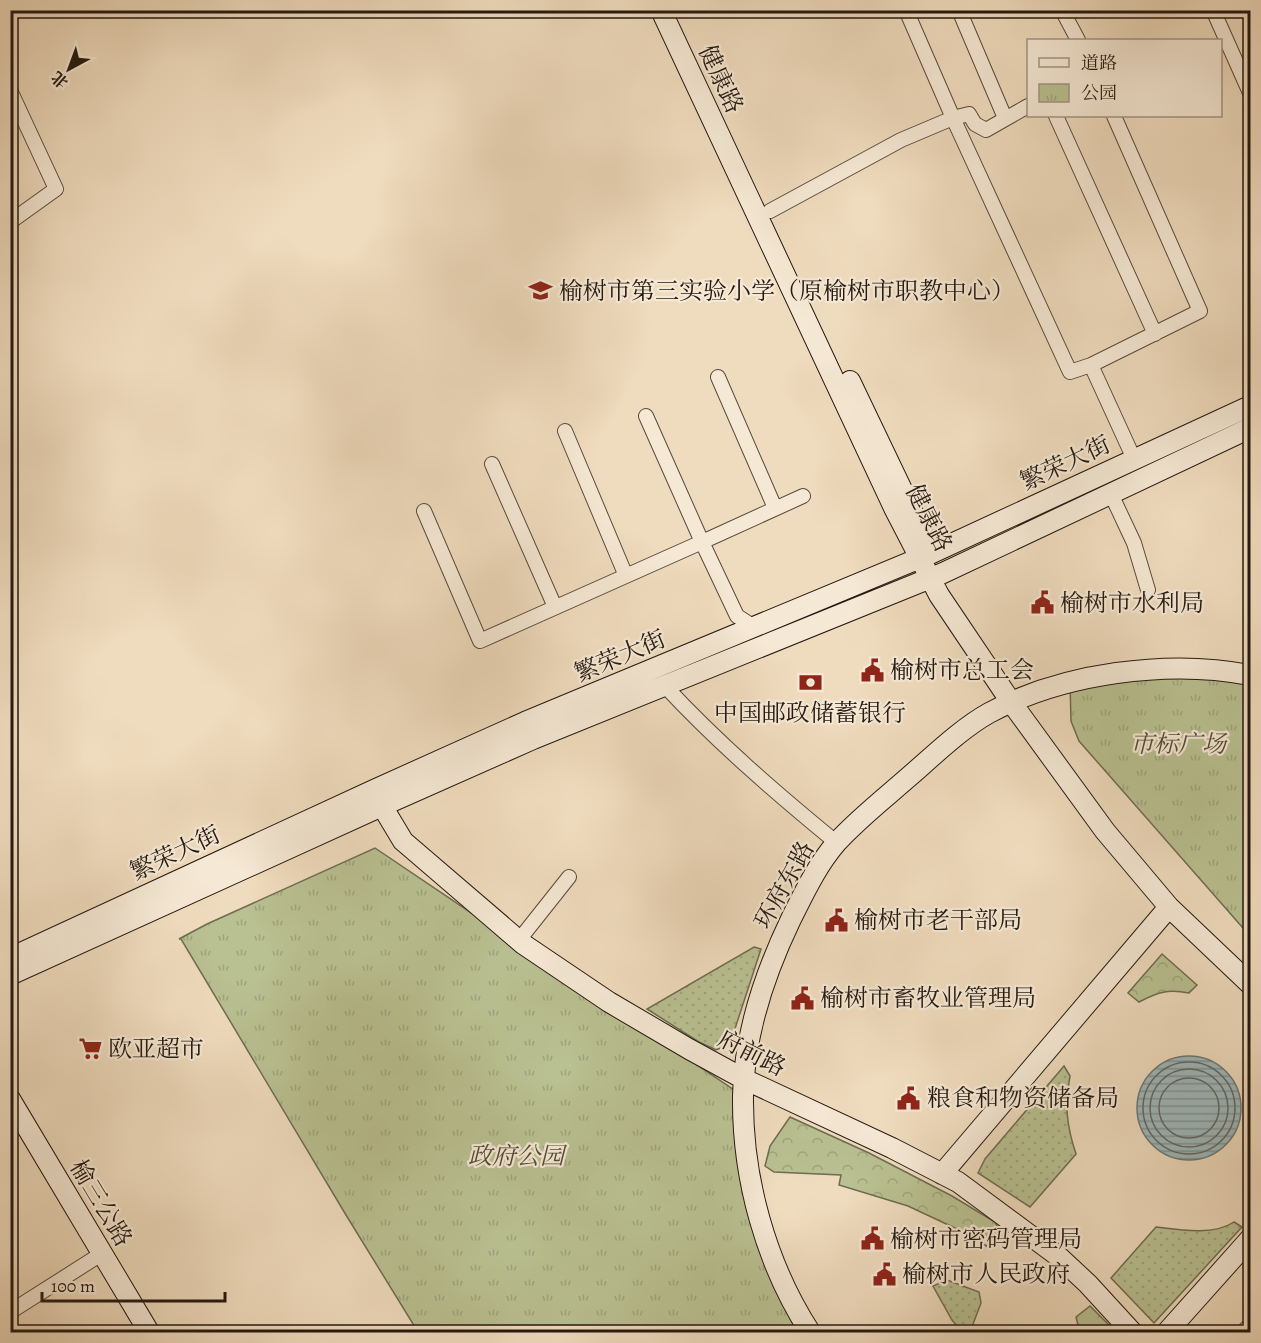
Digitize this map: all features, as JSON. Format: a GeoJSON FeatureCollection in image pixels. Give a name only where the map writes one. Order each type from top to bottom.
{"type":"FeatureCollection","features":[{"type":"Feature","properties":{"kind":"main road","name":"健康路"},"geometry":{"type":"LineString","coordinates":[[661,10],[937,575],[981,640],[1016,701],[1105,831],[1168,907],[1251,984]]}},
{"type":"Feature","properties":{"kind":"main road","name":"健康路"},"geometry":{"type":"LineString","coordinates":[[674,10],[770,211],[926,555]]}},
{"type":"Feature","properties":{"kind":"main road","name":"繁荣大街"},"geometry":{"type":"LineString","coordinates":[[10,975],[379,797],[525,722],[926,555],[1251,406]]}},
{"type":"Feature","properties":{"kind":"main road","name":"繁荣大街"},"geometry":{"type":"LineString","coordinates":[[10,958],[379,797],[533,739],[937,575],[1111,494],[1249,434]]}},
{"type":"Feature","properties":{"kind":"main road","name":"环府东路"},"geometry":{"type":"LineString","coordinates":[[810,1332],[797,1313],[772,1258],[754,1199],[745,1139],[744,1078],[752,1027],[775,953],[808,884],[837,843],[885,798],[962,732],[986,715],[1016,701],[1084,679],[1138,671],[1192,669],[1251,675]]}},
{"type":"Feature","properties":{"kind":"main road","name":"健康路"},"geometry":{"type":"LineString","coordinates":[[1016,701],[1110,824],[1195,918],[1251,970]]}},
{"type":"Feature","properties":{"kind":"main road","name":"府前路"},"geometry":{"type":"LineString","coordinates":[[379,797],[403,841],[519,940],[609,1002],[689,1049],[744,1078],[892,1148],[942,1174],[975,1195],[1058,1256],[1088,1284],[1132,1332]]}},
{"type":"Feature","properties":{"kind":"main road"},"geometry":{"type":"LineString","coordinates":[[942,1174],[1168,907]]}},
{"type":"Feature","properties":{"kind":"main road","name":"榆三公路"},"geometry":{"type":"LineString","coordinates":[[10,1099],[148,1332]]}},
{"type":"Feature","properties":{"kind":"main road","name":"榆三公路"},"geometry":{"type":"LineString","coordinates":[[10,1120],[139,1332]]}},
{"type":"Feature","properties":{"kind":"main road"},"geometry":{"type":"LineString","coordinates":[[1167,1332],[1251,1239]]}},
{"type":"Feature","properties":{"kind":"street"},"geometry":{"type":"LineString","coordinates":[[906,10],[1070,372],[1090,365],[1200,311],[1114,117]]}},
{"type":"Feature","properties":{"kind":"street"},"geometry":{"type":"LineString","coordinates":[[958,10],[1005,118]]}},
{"type":"Feature","properties":{"kind":"street"},"geometry":{"type":"LineString","coordinates":[[1062,10],[1077,39]]}},
{"type":"Feature","properties":{"kind":"street"},"geometry":{"type":"LineString","coordinates":[[1213,10],[1251,93]]}},
{"type":"Feature","properties":{"kind":"street"},"geometry":{"type":"LineString","coordinates":[[10,90],[56,189],[10,222]]}},
{"type":"Feature","properties":{"kind":"street"},"geometry":{"type":"LineString","coordinates":[[770,211],[901,140],[953,118],[969,114],[975,124],[986,130],[1027,107]]}},
{"type":"Feature","properties":{"kind":"street"},"geometry":{"type":"LineString","coordinates":[[1056,117],[1155,334]]}},
{"type":"Feature","properties":{"kind":"street"},"geometry":{"type":"LineString","coordinates":[[1090,365],[1134,459]]}},
{"type":"Feature","properties":{"kind":"street"},"geometry":{"type":"LineString","coordinates":[[718,377],[775,508]]}},
{"type":"Feature","properties":{"kind":"street"},"geometry":{"type":"LineString","coordinates":[[646,416],[737,616],[754,627]]}},
{"type":"Feature","properties":{"kind":"street"},"geometry":{"type":"LineString","coordinates":[[565,431],[626,576]]}},
{"type":"Feature","properties":{"kind":"street"},"geometry":{"type":"LineString","coordinates":[[492,464],[555,607]]}},
{"type":"Feature","properties":{"kind":"street"},"geometry":{"type":"LineString","coordinates":[[1111,494],[1134,543],[1148,590]]}},
{"type":"Feature","properties":{"kind":"street"},"geometry":{"type":"LineString","coordinates":[[424,511],[480,641],[803,496]]}},
{"type":"Feature","properties":{"kind":"street"},"geometry":{"type":"LineString","coordinates":[[665,686],[727,749],[837,843]]}},
{"type":"Feature","properties":{"kind":"street"},"geometry":{"type":"LineString","coordinates":[[519,940],[569,878]]}},
{"type":"Feature","properties":{"kind":"street"},"geometry":{"type":"LineString","coordinates":[[10,1312],[95,1258]]}},
{"type":"Feature","properties":{"kind":"street"},"geometry":{"type":"LineString","coordinates":[[1244,1332],[1251,1325]]}},
{"type":"Feature","properties":{"kind":"green space","name":"市标广场"},"geometry":{"type":"Polygon","coordinates":[[[1113,675],[1250,676],[1250,936],[1079,741],[1071,721],[1070,683],[1113,675]]]}},
{"type":"Feature","properties":{"kind":"green space","name":"政府公园"},"geometry":{"type":"Polygon","coordinates":[[[375,848],[743,1096],[762,1225],[810,1332],[418,1332],[179,939],[207,924],[375,848]]]}},
{"type":"Feature","properties":{"kind":"green space"},"geometry":{"type":"Polygon","coordinates":[[[754,947],[761,949],[730,1044],[716,1050],[699,1042],[647,1009],[754,947]]]}},
{"type":"Feature","properties":{"kind":"green space"},"geometry":{"type":"Polygon","coordinates":[[[1162,954],[1197,985],[1189,993],[1163,992],[1139,1002],[1128,993],[1162,954]]]}},
{"type":"Feature","properties":{"kind":"green space"},"geometry":{"type":"Polygon","coordinates":[[[1064,1066],[1070,1076],[1067,1116],[1076,1154],[1030,1207],[978,1173],[985,1159],[1064,1066]]]}},
{"type":"Feature","properties":{"kind":"green space"},"geometry":{"type":"Polygon","coordinates":[[[790,1117],[869,1153],[952,1196],[995,1222],[1004,1239],[997,1245],[988,1247],[957,1229],[908,1206],[839,1185],[841,1175],[774,1172],[765,1166],[770,1146],[790,1117]]]}},
{"type":"Feature","properties":{"kind":"green space"},"geometry":{"type":"Polygon","coordinates":[[[1234,1222],[1242,1227],[1154,1323],[1111,1278],[1156,1227],[1206,1231],[1234,1222]]]}},
{"type":"Feature","properties":{"kind":"green space"},"geometry":{"type":"Polygon","coordinates":[[[947,1280],[979,1292],[981,1303],[970,1332],[962,1332],[952,1320],[933,1286],[947,1280]]]}},
{"type":"Feature","properties":{"kind":"green space"},"geometry":{"type":"Polygon","coordinates":[[[1090,1306],[1116,1332],[1085,1332],[1078,1325],[1076,1317],[1090,1306]]]}},
{"type":"Feature","properties":{"kind":"water"},"geometry":{"type":"Polygon","coordinates":[[[1189,1056],[1209,1060],[1226,1071],[1237,1088],[1241,1108],[1237,1128],[1226,1145],[1209,1156],[1189,1160],[1169,1156],[1152,1145],[1141,1128],[1137,1108],[1141,1088],[1152,1071],[1169,1060],[1189,1056]]]}},
{"type":"Feature","properties":{"kind":"place","name":"榆树市第三实验小学（原榆树市职教中心）"},"geometry":{"type":"Point","coordinates":[541,291]}},
{"type":"Feature","properties":{"kind":"place","name":"榆树市水利局"},"geometry":{"type":"Point","coordinates":[1042,603]}},
{"type":"Feature","properties":{"kind":"place","name":"榆树市总工会"},"geometry":{"type":"Point","coordinates":[872,670]}},
{"type":"Feature","properties":{"kind":"place","name":"中国邮政储蓄银行"},"geometry":{"type":"Point","coordinates":[810,683]}},
{"type":"Feature","properties":{"kind":"place","name":"榆树市老干部局"},"geometry":{"type":"Point","coordinates":[836,920]}},
{"type":"Feature","properties":{"kind":"place","name":"榆树市畜牧业管理局"},"geometry":{"type":"Point","coordinates":[802,998]}},
{"type":"Feature","properties":{"kind":"place","name":"欧亚超市"},"geometry":{"type":"Point","coordinates":[90,1049]}},
{"type":"Feature","properties":{"kind":"place","name":"粮食和物资储备局"},"geometry":{"type":"Point","coordinates":[909,1098]}},
{"type":"Feature","properties":{"kind":"place","name":"榆树市密码管理局"},"geometry":{"type":"Point","coordinates":[872,1239]}},
{"type":"Feature","properties":{"kind":"place","name":"榆树市人民政府"},"geometry":{"type":"Point","coordinates":[884,1274]}}]}
